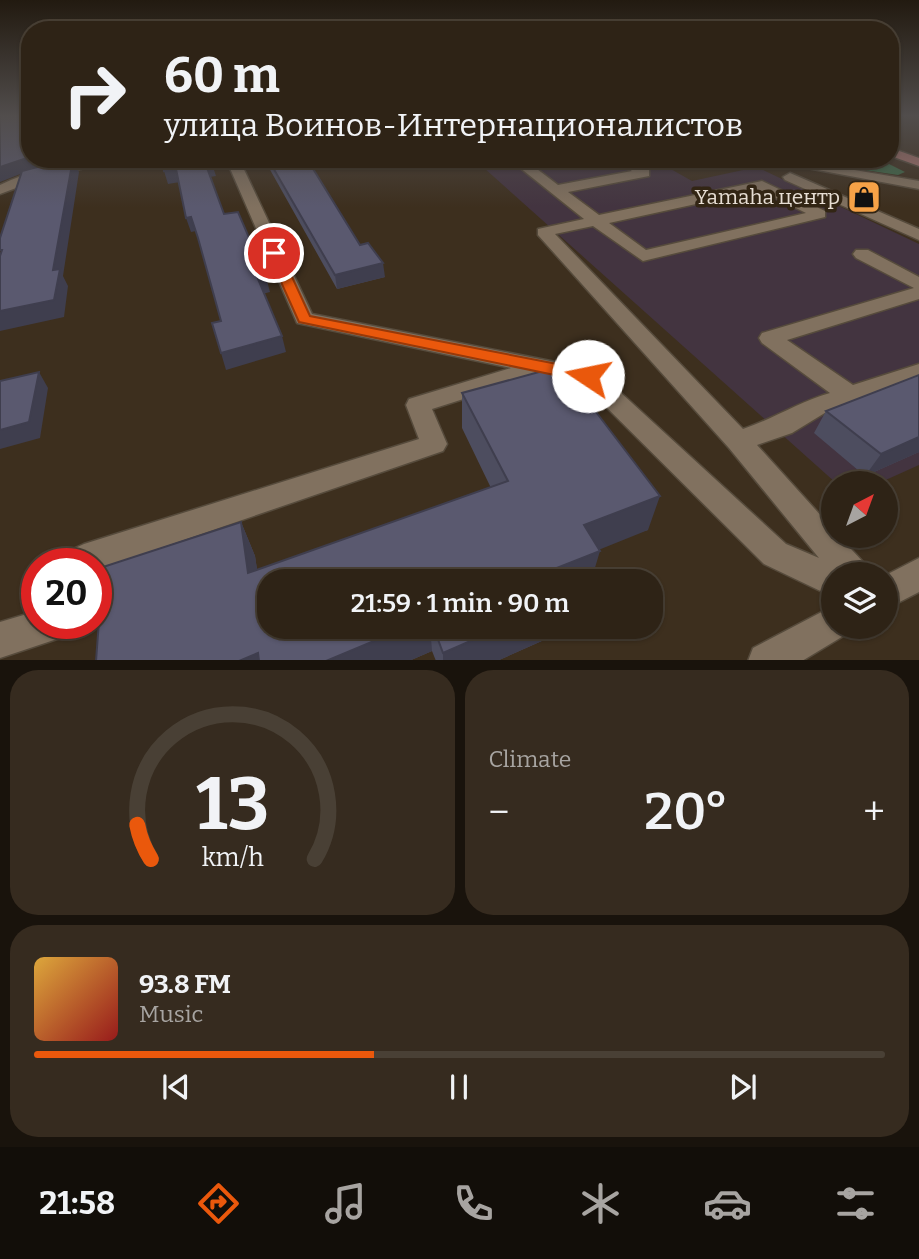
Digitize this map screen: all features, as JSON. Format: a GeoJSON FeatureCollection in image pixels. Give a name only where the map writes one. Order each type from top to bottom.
{"type":"FeatureCollection","features":[{"type":"Feature","properties":{"kind":"main road"},"geometry":{"type":"LineString","coordinates":[[899,155],[919,162]]}},
{"type":"Feature","properties":{"kind":"street"},"geometry":{"type":"LineString","coordinates":[[0,190],[23,177],[58,168]]}},
{"type":"Feature","properties":{"kind":"street"},"geometry":{"type":"LineString","coordinates":[[236,168],[304,319],[588,376],[775,554],[821,575]]}},
{"type":"Feature","properties":{"kind":"street"},"geometry":{"type":"LineString","coordinates":[[527,168],[555,190],[596,221],[643,256],[820,214],[762,185],[596,221],[544,232],[738,441],[842,562]]}},
{"type":"Feature","properties":{"kind":"street"},"geometry":{"type":"LineString","coordinates":[[555,190],[644,173],[636,168]]}},
{"type":"Feature","properties":{"kind":"street"},"geometry":{"type":"LineString","coordinates":[[818,168],[919,185]]}},
{"type":"Feature","properties":{"kind":"street"},"geometry":{"type":"LineString","coordinates":[[790,177],[919,236]]}},
{"type":"Feature","properties":{"kind":"street"},"geometry":{"type":"LineString","coordinates":[[862,254],[919,284]]}},
{"type":"Feature","properties":{"kind":"street"},"geometry":{"type":"LineString","coordinates":[[851,396],[770,338],[919,293]]}},
{"type":"Feature","properties":{"kind":"street"},"geometry":{"type":"LineString","coordinates":[[112,550],[434,444],[418,405],[542,367]]}},
{"type":"Feature","properties":{"kind":"street"},"geometry":{"type":"LineString","coordinates":[[738,441],[783,426],[819,405],[919,372]]}},
{"type":"Feature","properties":{"kind":"street"},"geometry":{"type":"LineString","coordinates":[[898,586],[919,574]]}},
{"type":"Feature","properties":{"kind":"street"},"geometry":{"type":"LineString","coordinates":[[766,660],[821,630]]}},
{"type":"Feature","properties":{"kind":"street"},"geometry":{"type":"LineString","coordinates":[[0,640],[21,634]]}},
{"type":"Feature","properties":{"kind":"shaded area"},"geometry":{"type":"Polygon","coordinates":[[[484,168],[669,168],[692,181],[759,168],[919,244],[919,465],[898,474],[898,471],[823,471],[484,168]]]}},
{"type":"Feature","properties":{"kind":"green space"},"geometry":{"type":"Polygon","coordinates":[[[851,168],[897,168],[905,172],[898,175],[851,168]]]}},
{"type":"Feature","properties":{"kind":"building"},"geometry":{"type":"Polygon","coordinates":[[[0,146],[21,146],[21,160],[0,167],[0,146]]]}},
{"type":"Feature","properties":{"kind":"building"},"geometry":{"type":"Polygon","coordinates":[[[34,168],[71,168],[53,270],[60,269],[54,300],[0,311],[0,238],[22,171],[34,168]]]}},
{"type":"Feature","properties":{"kind":"building"},"geometry":{"type":"Polygon","coordinates":[[[164,168],[207,168],[224,214],[238,212],[266,277],[258,279],[282,336],[221,353],[212,323],[221,321],[198,238],[191,217],[186,218],[176,169],[164,171],[164,168]]]}},
{"type":"Feature","properties":{"kind":"building"},"geometry":{"type":"Polygon","coordinates":[[[273,168],[313,168],[360,245],[368,243],[383,263],[335,275],[273,168]]]}},
{"type":"Feature","properties":{"kind":"building"},"geometry":{"type":"Polygon","coordinates":[[[561,366],[660,496],[584,525],[600,551],[554,569],[259,569],[508,481],[462,393],[561,366]]]}},
{"type":"Feature","properties":{"kind":"building"},"geometry":{"type":"Polygon","coordinates":[[[39,372],[29,422],[0,430],[0,381],[39,372]]]}},
{"type":"Feature","properties":{"kind":"building"},"geometry":{"type":"Polygon","coordinates":[[[919,375],[919,437],[881,454],[826,411],[919,375]]]}},
{"type":"Feature","properties":{"kind":"building"},"geometry":{"type":"Polygon","coordinates":[[[241,522],[248,573],[257,570],[257,639],[379,639],[328,660],[259,660],[258,653],[241,660],[96,660],[98,639],[112,639],[112,564],[241,522]]]}},
{"type":"Feature","properties":{"kind":"building"},"geometry":{"type":"Polygon","coordinates":[[[438,639],[475,639],[443,653],[438,639]]]}},
{"type":"Feature","properties":{"kind":"place","name":"Yamaha центр"},"geometry":{"type":"Point","coordinates":[864,197]}},
{"type":"Feature","properties":{"kind":"route"},"geometry":{"type":"LineString","coordinates":[[274,253],[304,319],[588,376]]}}]}
